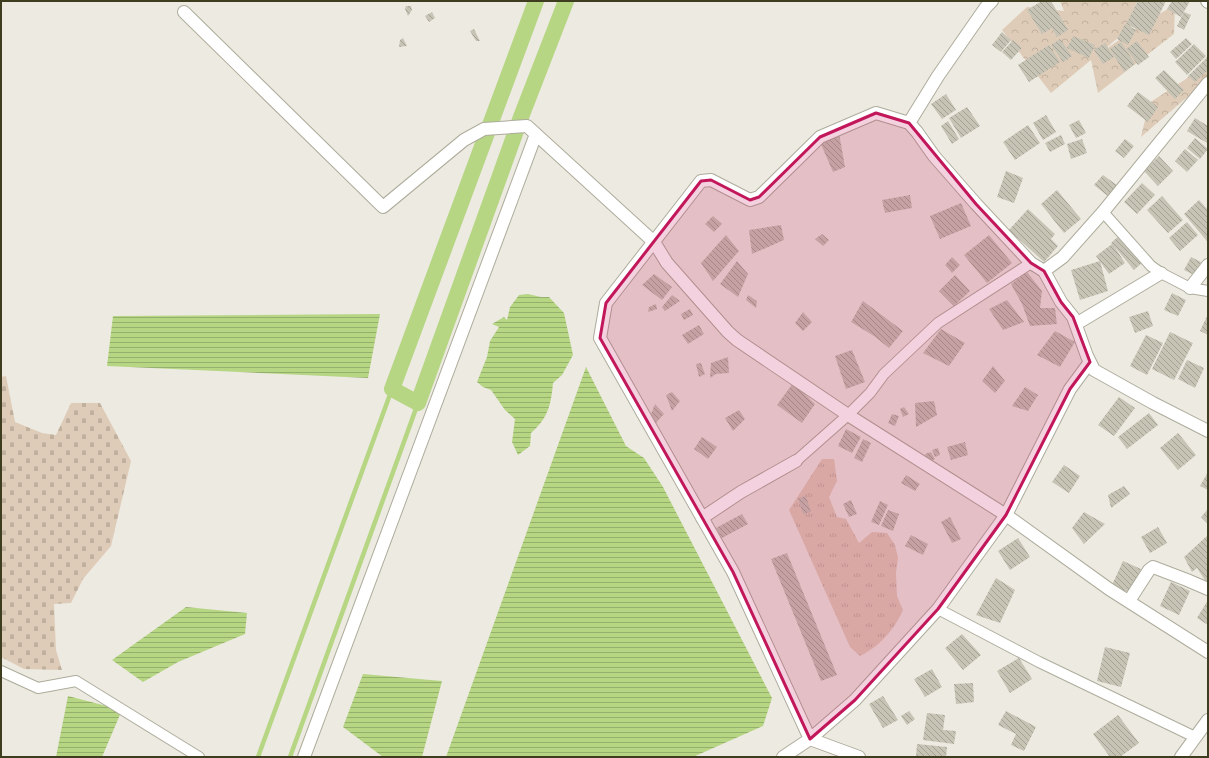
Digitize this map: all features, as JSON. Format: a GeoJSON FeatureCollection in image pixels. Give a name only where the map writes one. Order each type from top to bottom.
{"type":"FeatureCollection","features":[{"type":"Feature","properties":{"kind":"street"},"geometry":{"type":"LineString","coordinates":[[909,123],[938,76],[986,7],[992,1]]}},
{"type":"Feature","properties":{"kind":"street"},"geometry":{"type":"LineString","coordinates":[[184,12],[383,207],[464,140],[484,129],[531,130],[654,242],[667,263],[728,332],[848,415],[1006,515],[1109,589],[1208,652]]}},
{"type":"Feature","properties":{"kind":"street"},"geometry":{"type":"LineString","coordinates":[[1044,271],[1063,257],[1103,212],[1208,83]]}},
{"type":"Feature","properties":{"kind":"street"},"geometry":{"type":"LineString","coordinates":[[859,757],[810,739],[733,572],[600,338],[606,303],[701,181],[711,180],[750,200],[759,197],[820,137],[854,121],[876,113],[909,123],[934,156],[976,204],[1031,263],[1044,271],[1061,302],[1073,317],[1094,370],[1153,403],[1208,430]]}},
{"type":"Feature","properties":{"kind":"street"},"geometry":{"type":"LineString","coordinates":[[304,757],[371,578],[531,130]]}},
{"type":"Feature","properties":{"kind":"street"},"geometry":{"type":"LineString","coordinates":[[1190,288],[1208,264]]}},
{"type":"Feature","properties":{"kind":"street"},"geometry":{"type":"LineString","coordinates":[[1076,324],[1160,273]]}},
{"type":"Feature","properties":{"kind":"street"},"geometry":{"type":"LineString","coordinates":[[784,757],[810,739],[855,700],[938,610],[1006,515],[1070,389],[1090,362]]}},
{"type":"Feature","properties":{"kind":"street"},"geometry":{"type":"LineString","coordinates":[[702,518],[741,492],[796,461]]}},
{"type":"Feature","properties":{"kind":"street"},"geometry":{"type":"LineString","coordinates":[[1129,602],[1149,570],[1153,567],[1208,589]]}},
{"type":"Feature","properties":{"kind":"street"},"geometry":{"type":"LineString","coordinates":[[1181,757],[1208,720]]}},
{"type":"Feature","properties":{"kind":"lane"},"geometry":{"type":"LineString","coordinates":[[1103,212],[1148,262],[1160,273],[1190,288],[1208,291]]}},
{"type":"Feature","properties":{"kind":"lane"},"geometry":{"type":"LineString","coordinates":[[796,461],[848,415],[870,393],[884,374],[938,323],[1031,263]]}},
{"type":"Feature","properties":{"kind":"lane"},"geometry":{"type":"LineString","coordinates":[[938,610],[1039,662],[1195,737]]}},
{"type":"Feature","properties":{"kind":"lane"},"geometry":{"type":"LineString","coordinates":[[1,671],[38,688],[76,681],[199,757]]}},
{"type":"Feature","properties":{"kind":"highlighted area"},"geometry":{"type":"Polygon","coordinates":[[[876,113],[909,123],[976,204],[1031,263],[1044,271],[1061,302],[1073,317],[1090,362],[1070,389],[1006,515],[938,609],[855,700],[810,739],[733,572],[600,338],[606,303],[701,181],[711,180],[750,200],[759,197],[820,137],[876,113]]]}},
{"type":"Feature","properties":{"kind":"green space"},"geometry":{"type":"Polygon","coordinates":[[[1060,1],[1137,1],[1134,24],[1099,54],[1145,22],[1175,5],[1174,34],[1098,93],[1091,60],[1051,93],[1002,30],[1027,7],[1064,11],[1060,1]]]}},
{"type":"Feature","properties":{"kind":"green space"},"geometry":{"type":"Polygon","coordinates":[[[1208,56],[1208,79],[1141,137],[1149,103],[1186,79],[1208,56]]]}},
{"type":"Feature","properties":{"kind":"green space"},"geometry":{"type":"Polygon","coordinates":[[[6,376],[15,422],[42,433],[56,435],[71,403],[100,403],[131,461],[111,546],[83,579],[71,603],[54,604],[56,650],[62,670],[24,669],[1,657],[1,377],[6,376]]]}},
{"type":"Feature","properties":{"kind":"green space"},"geometry":{"type":"Polygon","coordinates":[[[822,459],[834,459],[837,481],[829,497],[837,517],[846,519],[859,543],[872,532],[887,533],[895,545],[898,558],[896,573],[897,596],[903,610],[896,624],[886,637],[874,648],[860,656],[850,647],[789,510],[822,459]]]}},
{"type":"Feature","properties":{"kind":"shaded area"},"geometry":{"type":"Polygon","coordinates":[[[528,294],[549,297],[564,313],[573,355],[562,375],[553,383],[548,411],[531,433],[530,446],[518,455],[512,442],[515,419],[505,410],[491,390],[483,387],[477,382],[487,357],[490,341],[499,327],[492,324],[504,317],[507,320],[510,307],[519,295],[528,294]]]}},
{"type":"Feature","properties":{"kind":"shaded area"},"geometry":{"type":"Polygon","coordinates":[[[380,314],[368,378],[107,366],[113,316],[380,314]]]}},
{"type":"Feature","properties":{"kind":"shaded area"},"geometry":{"type":"Polygon","coordinates":[[[586,367],[626,446],[644,458],[663,487],[772,698],[763,726],[693,757],[446,757],[586,367]]]}},
{"type":"Feature","properties":{"kind":"shaded area"},"geometry":{"type":"Polygon","coordinates":[[[186,607],[247,613],[245,634],[178,662],[143,682],[112,660],[186,607]]]}},
{"type":"Feature","properties":{"kind":"shaded area"},"geometry":{"type":"Polygon","coordinates":[[[363,674],[442,681],[422,757],[383,757],[343,727],[363,674]]]}},
{"type":"Feature","properties":{"kind":"shaded area"},"geometry":{"type":"Polygon","coordinates":[[[68,696],[122,710],[102,757],[56,757],[68,696]]]}},
{"type":"Feature","properties":{"kind":"building"},"geometry":{"type":"Polygon","coordinates":[[[1042,1],[1051,1],[1068,30],[1057,37],[1052,28],[1042,34],[1027,10],[1042,1]]]}},
{"type":"Feature","properties":{"kind":"building"},"geometry":{"type":"Polygon","coordinates":[[[1138,1],[1166,1],[1149,35],[1126,24],[1138,1]]]}},
{"type":"Feature","properties":{"kind":"building"},"geometry":{"type":"Polygon","coordinates":[[[1172,1],[1190,1],[1181,17],[1167,9],[1172,1]]]}},
{"type":"Feature","properties":{"kind":"building"},"geometry":{"type":"Polygon","coordinates":[[[406,6],[411,6],[412,10],[408,16],[405,9],[406,6]]]}},
{"type":"Feature","properties":{"kind":"building"},"geometry":{"type":"Polygon","coordinates":[[[432,12],[435,18],[429,22],[425,16],[432,12]]]}},
{"type":"Feature","properties":{"kind":"building"},"geometry":{"type":"Polygon","coordinates":[[[1184,12],[1191,15],[1184,30],[1177,26],[1184,12]]]}},
{"type":"Feature","properties":{"kind":"building"},"geometry":{"type":"Polygon","coordinates":[[[1125,24],[1136,30],[1128,45],[1117,39],[1125,24]]]}},
{"type":"Feature","properties":{"kind":"building"},"geometry":{"type":"Polygon","coordinates":[[[474,29],[480,41],[476,41],[470,31],[474,29]]]}},
{"type":"Feature","properties":{"kind":"building"},"geometry":{"type":"Polygon","coordinates":[[[1002,32],[1011,40],[1001,52],[992,45],[1002,32]]]}},
{"type":"Feature","properties":{"kind":"building"},"geometry":{"type":"Polygon","coordinates":[[[1073,36],[1095,45],[1089,58],[1067,48],[1073,36]]]}},
{"type":"Feature","properties":{"kind":"building"},"geometry":{"type":"Polygon","coordinates":[[[403,38],[407,46],[399,47],[400,40],[403,38]]]}},
{"type":"Feature","properties":{"kind":"building"},"geometry":{"type":"Polygon","coordinates":[[[1186,38],[1192,44],[1176,59],[1170,52],[1186,38]]]}},
{"type":"Feature","properties":{"kind":"building"},"geometry":{"type":"Polygon","coordinates":[[[1060,39],[1072,56],[1063,62],[1051,45],[1060,39]]]}},
{"type":"Feature","properties":{"kind":"building"},"geometry":{"type":"Polygon","coordinates":[[[1013,40],[1022,48],[1011,60],[1002,52],[1013,40]]]}},
{"type":"Feature","properties":{"kind":"building"},"geometry":{"type":"Polygon","coordinates":[[[1137,41],[1149,57],[1138,65],[1126,49],[1137,41]]]}},
{"type":"Feature","properties":{"kind":"building"},"geometry":{"type":"Polygon","coordinates":[[[1121,42],[1135,64],[1124,72],[1110,49],[1121,42]]]}},
{"type":"Feature","properties":{"kind":"building"},"geometry":{"type":"Polygon","coordinates":[[[1105,43],[1114,57],[1103,64],[1094,50],[1105,43]]]}},
{"type":"Feature","properties":{"kind":"building"},"geometry":{"type":"Polygon","coordinates":[[[1194,44],[1206,56],[1187,75],[1175,62],[1194,44]]]}},
{"type":"Feature","properties":{"kind":"building"},"geometry":{"type":"Polygon","coordinates":[[[1049,45],[1060,62],[1029,82],[1018,65],[1049,45]]]}},
{"type":"Feature","properties":{"kind":"building"},"geometry":{"type":"Polygon","coordinates":[[[1207,58],[1208,70],[1195,82],[1188,76],[1207,58]]]}},
{"type":"Feature","properties":{"kind":"building"},"geometry":{"type":"Polygon","coordinates":[[[1164,70],[1184,90],[1175,99],[1155,78],[1164,70]]]}},
{"type":"Feature","properties":{"kind":"building"},"geometry":{"type":"Polygon","coordinates":[[[1138,92],[1158,107],[1148,122],[1127,106],[1138,92]]]}},
{"type":"Feature","properties":{"kind":"building"},"geometry":{"type":"Polygon","coordinates":[[[946,94],[956,110],[942,119],[931,104],[946,94]]]}},
{"type":"Feature","properties":{"kind":"building"},"geometry":{"type":"Polygon","coordinates":[[[967,107],[980,126],[961,138],[949,118],[967,107]]]}},
{"type":"Feature","properties":{"kind":"building"},"geometry":{"type":"Polygon","coordinates":[[[1046,115],[1056,132],[1043,140],[1033,123],[1046,115]]]}},
{"type":"Feature","properties":{"kind":"building"},"geometry":{"type":"Polygon","coordinates":[[[1195,118],[1208,126],[1207,143],[1187,131],[1195,118]]]}},
{"type":"Feature","properties":{"kind":"building"},"geometry":{"type":"Polygon","coordinates":[[[1079,120],[1086,133],[1076,138],[1069,125],[1079,120]]]}},
{"type":"Feature","properties":{"kind":"building"},"geometry":{"type":"Polygon","coordinates":[[[948,121],[959,139],[952,144],[941,126],[948,121]]]}},
{"type":"Feature","properties":{"kind":"building"},"geometry":{"type":"Polygon","coordinates":[[[1028,125],[1040,143],[1015,160],[1003,142],[1028,125]]]}},
{"type":"Feature","properties":{"kind":"building"},"geometry":{"type":"Polygon","coordinates":[[[839,133],[845,167],[833,172],[820,142],[839,133]]]}},
{"type":"Feature","properties":{"kind":"building"},"geometry":{"type":"Polygon","coordinates":[[[1061,135],[1065,144],[1050,152],[1045,143],[1061,135]]]}},
{"type":"Feature","properties":{"kind":"building"},"geometry":{"type":"Polygon","coordinates":[[[1195,138],[1208,149],[1200,159],[1187,148],[1195,138]]]}},
{"type":"Feature","properties":{"kind":"building"},"geometry":{"type":"Polygon","coordinates":[[[1082,139],[1087,153],[1071,159],[1067,144],[1082,139]]]}},
{"type":"Feature","properties":{"kind":"building"},"geometry":{"type":"Polygon","coordinates":[[[1125,139],[1134,146],[1124,158],[1115,151],[1125,139]]]}},
{"type":"Feature","properties":{"kind":"building"},"geometry":{"type":"Polygon","coordinates":[[[1185,149],[1198,160],[1187,172],[1175,161],[1185,149]]]}},
{"type":"Feature","properties":{"kind":"building"},"geometry":{"type":"Polygon","coordinates":[[[1159,156],[1173,171],[1158,186],[1144,171],[1159,156]]]}},
{"type":"Feature","properties":{"kind":"building"},"geometry":{"type":"Polygon","coordinates":[[[1006,171],[1023,178],[1014,203],[997,197],[1006,171]]]}},
{"type":"Feature","properties":{"kind":"building"},"geometry":{"type":"Polygon","coordinates":[[[1103,175],[1118,186],[1109,197],[1094,185],[1103,175]]]}},
{"type":"Feature","properties":{"kind":"building"},"geometry":{"type":"Polygon","coordinates":[[[1142,183],[1155,195],[1137,214],[1124,202],[1142,183]]]}},
{"type":"Feature","properties":{"kind":"building"},"geometry":{"type":"Polygon","coordinates":[[[1057,190],[1081,219],[1064,233],[1041,204],[1057,190]]]}},
{"type":"Feature","properties":{"kind":"building"},"geometry":{"type":"Polygon","coordinates":[[[910,195],[912,208],[885,213],[882,200],[910,195]]]}},
{"type":"Feature","properties":{"kind":"building"},"geometry":{"type":"Polygon","coordinates":[[[1162,196],[1183,220],[1168,233],[1147,210],[1162,196]]]}},
{"type":"Feature","properties":{"kind":"building"},"geometry":{"type":"Polygon","coordinates":[[[1199,200],[1208,210],[1207,241],[1184,214],[1199,200]]]}},
{"type":"Feature","properties":{"kind":"building"},"geometry":{"type":"Polygon","coordinates":[[[961,203],[971,226],[940,239],[930,216],[961,203]]]}},
{"type":"Feature","properties":{"kind":"building"},"geometry":{"type":"Polygon","coordinates":[[[1028,209],[1055,234],[1051,239],[1058,246],[1044,262],[1009,230],[1028,209]]]}},
{"type":"Feature","properties":{"kind":"building"},"geometry":{"type":"Polygon","coordinates":[[[713,216],[722,224],[714,232],[705,224],[713,216]]]}},
{"type":"Feature","properties":{"kind":"building"},"geometry":{"type":"Polygon","coordinates":[[[1187,222],[1198,235],[1180,251],[1169,238],[1187,222]]]}},
{"type":"Feature","properties":{"kind":"building"},"geometry":{"type":"Polygon","coordinates":[[[781,225],[784,240],[752,254],[749,230],[781,225]]]}},
{"type":"Feature","properties":{"kind":"building"},"geometry":{"type":"Polygon","coordinates":[[[822,234],[829,240],[823,246],[815,239],[822,234]]]}},
{"type":"Feature","properties":{"kind":"building"},"geometry":{"type":"Polygon","coordinates":[[[1121,234],[1144,261],[1134,270],[1114,246],[1125,263],[1109,274],[1096,256],[1112,244],[1111,243],[1121,234]]]}},
{"type":"Feature","properties":{"kind":"building"},"geometry":{"type":"Polygon","coordinates":[[[726,235],[739,251],[713,281],[701,263],[726,235]]]}},
{"type":"Feature","properties":{"kind":"building"},"geometry":{"type":"Polygon","coordinates":[[[989,235],[1012,263],[987,283],[964,255],[989,235]]]}},
{"type":"Feature","properties":{"kind":"building"},"geometry":{"type":"Polygon","coordinates":[[[952,257],[960,265],[952,273],[945,265],[952,257]]]}},
{"type":"Feature","properties":{"kind":"building"},"geometry":{"type":"Polygon","coordinates":[[[1191,257],[1201,262],[1194,275],[1184,270],[1191,257]]]}},
{"type":"Feature","properties":{"kind":"building"},"geometry":{"type":"Polygon","coordinates":[[[737,261],[748,274],[738,297],[720,284],[737,261]]]}},
{"type":"Feature","properties":{"kind":"building"},"geometry":{"type":"Polygon","coordinates":[[[1100,261],[1108,291],[1080,300],[1071,270],[1100,261]]]}},
{"type":"Feature","properties":{"kind":"building"},"geometry":{"type":"Polygon","coordinates":[[[1027,272],[1042,291],[1040,308],[1055,308],[1057,324],[1030,326],[1022,304],[1011,284],[1027,272]]]}},
{"type":"Feature","properties":{"kind":"building"},"geometry":{"type":"Polygon","coordinates":[[[654,274],[672,287],[662,300],[642,285],[654,274]]]}},
{"type":"Feature","properties":{"kind":"building"},"geometry":{"type":"Polygon","coordinates":[[[955,275],[970,291],[954,306],[939,291],[955,275]]]}},
{"type":"Feature","properties":{"kind":"building"},"geometry":{"type":"Polygon","coordinates":[[[1172,293],[1186,300],[1178,316],[1164,310],[1172,293]]]}},
{"type":"Feature","properties":{"kind":"building"},"geometry":{"type":"Polygon","coordinates":[[[672,295],[680,301],[665,311],[662,307],[672,295]]]}},
{"type":"Feature","properties":{"kind":"building"},"geometry":{"type":"Polygon","coordinates":[[[748,295],[757,301],[756,308],[746,300],[748,295]]]}},
{"type":"Feature","properties":{"kind":"building"},"geometry":{"type":"Polygon","coordinates":[[[1007,300],[1024,322],[1003,330],[989,309],[1007,300]]]}},
{"type":"Feature","properties":{"kind":"building"},"geometry":{"type":"Polygon","coordinates":[[[863,301],[903,331],[889,348],[874,336],[851,322],[863,301]]]}},
{"type":"Feature","properties":{"kind":"building"},"geometry":{"type":"Polygon","coordinates":[[[656,304],[657,309],[648,312],[649,307],[656,304]]]}},
{"type":"Feature","properties":{"kind":"building"},"geometry":{"type":"Polygon","coordinates":[[[690,309],[693,315],[684,320],[681,314],[690,309]]]}},
{"type":"Feature","properties":{"kind":"building"},"geometry":{"type":"Polygon","coordinates":[[[1148,311],[1153,326],[1135,333],[1129,317],[1148,311]]]}},
{"type":"Feature","properties":{"kind":"building"},"geometry":{"type":"Polygon","coordinates":[[[803,312],[812,322],[803,331],[795,323],[803,312]]]}},
{"type":"Feature","properties":{"kind":"building"},"geometry":{"type":"Polygon","coordinates":[[[1208,314],[1208,335],[1200,331],[1208,314]]]}},
{"type":"Feature","properties":{"kind":"building"},"geometry":{"type":"Polygon","coordinates":[[[699,325],[704,334],[688,344],[682,335],[699,325]]]}},
{"type":"Feature","properties":{"kind":"building"},"geometry":{"type":"Polygon","coordinates":[[[941,329],[965,343],[949,366],[923,353],[941,329]]]}},
{"type":"Feature","properties":{"kind":"building"},"geometry":{"type":"Polygon","coordinates":[[[1055,331],[1075,342],[1060,367],[1037,355],[1055,331]]]}},
{"type":"Feature","properties":{"kind":"building"},"geometry":{"type":"Polygon","coordinates":[[[1170,332],[1193,343],[1174,380],[1152,369],[1170,332]]]}},
{"type":"Feature","properties":{"kind":"building"},"geometry":{"type":"Polygon","coordinates":[[[1146,335],[1163,343],[1147,375],[1130,366],[1146,335]]]}},
{"type":"Feature","properties":{"kind":"building"},"geometry":{"type":"Polygon","coordinates":[[[852,350],[865,382],[846,389],[835,356],[852,350]]]}},
{"type":"Feature","properties":{"kind":"building"},"geometry":{"type":"Polygon","coordinates":[[[728,357],[729,373],[716,374],[710,378],[711,363],[728,357]]]}},
{"type":"Feature","properties":{"kind":"building"},"geometry":{"type":"Polygon","coordinates":[[[1187,360],[1204,368],[1195,388],[1178,379],[1187,360]]]}},
{"type":"Feature","properties":{"kind":"building"},"geometry":{"type":"Polygon","coordinates":[[[701,363],[705,374],[699,377],[696,364],[701,363]]]}},
{"type":"Feature","properties":{"kind":"building"},"geometry":{"type":"Polygon","coordinates":[[[993,366],[1005,381],[995,393],[982,381],[993,366]]]}},
{"type":"Feature","properties":{"kind":"building"},"geometry":{"type":"Polygon","coordinates":[[[793,383],[815,404],[802,423],[777,405],[793,383]]]}},
{"type":"Feature","properties":{"kind":"building"},"geometry":{"type":"Polygon","coordinates":[[[1025,387],[1038,395],[1028,411],[1012,406],[1025,387]]]}},
{"type":"Feature","properties":{"kind":"building"},"geometry":{"type":"Polygon","coordinates":[[[672,392],[680,401],[672,411],[666,395],[672,392]]]}},
{"type":"Feature","properties":{"kind":"building"},"geometry":{"type":"Polygon","coordinates":[[[1119,397],[1135,408],[1114,436],[1098,425],[1119,397]]]}},
{"type":"Feature","properties":{"kind":"building"},"geometry":{"type":"Polygon","coordinates":[[[934,401],[937,415],[916,427],[915,403],[934,401]]]}},
{"type":"Feature","properties":{"kind":"building"},"geometry":{"type":"Polygon","coordinates":[[[655,404],[664,414],[656,423],[651,414],[655,404]]]}},
{"type":"Feature","properties":{"kind":"building"},"geometry":{"type":"Polygon","coordinates":[[[904,407],[909,414],[903,417],[900,409],[904,407]]]}},
{"type":"Feature","properties":{"kind":"building"},"geometry":{"type":"Polygon","coordinates":[[[739,410],[745,419],[733,431],[725,418],[739,410]]]}},
{"type":"Feature","properties":{"kind":"building"},"geometry":{"type":"Polygon","coordinates":[[[1149,413],[1158,425],[1127,449],[1118,437],[1149,413]]]}},
{"type":"Feature","properties":{"kind":"building"},"geometry":{"type":"Polygon","coordinates":[[[892,414],[899,416],[895,426],[888,423],[892,414]]]}},
{"type":"Feature","properties":{"kind":"building"},"geometry":{"type":"Polygon","coordinates":[[[846,429],[861,437],[852,453],[838,446],[846,429]]]}},
{"type":"Feature","properties":{"kind":"building"},"geometry":{"type":"Polygon","coordinates":[[[1178,433],[1196,455],[1178,470],[1160,448],[1178,433]]]}},
{"type":"Feature","properties":{"kind":"building"},"geometry":{"type":"Polygon","coordinates":[[[702,437],[717,447],[708,459],[694,449],[702,437]]]}},
{"type":"Feature","properties":{"kind":"building"},"geometry":{"type":"Polygon","coordinates":[[[863,439],[871,443],[862,462],[854,458],[863,439]]]}},
{"type":"Feature","properties":{"kind":"building"},"geometry":{"type":"Polygon","coordinates":[[[965,442],[968,455],[951,460],[947,447],[965,442]]]}},
{"type":"Feature","properties":{"kind":"building"},"geometry":{"type":"Polygon","coordinates":[[[938,448],[940,455],[935,457],[932,450],[938,448]]]}},
{"type":"Feature","properties":{"kind":"building"},"geometry":{"type":"Polygon","coordinates":[[[931,452],[935,459],[928,462],[925,454],[931,452]]]}},
{"type":"Feature","properties":{"kind":"building"},"geometry":{"type":"Polygon","coordinates":[[[1064,465],[1080,476],[1069,493],[1052,482],[1064,465]]]}},
{"type":"Feature","properties":{"kind":"building"},"geometry":{"type":"Polygon","coordinates":[[[1208,472],[1208,490],[1200,486],[1208,472]]]}},
{"type":"Feature","properties":{"kind":"building"},"geometry":{"type":"Polygon","coordinates":[[[906,475],[920,484],[915,491],[901,483],[906,475]]]}},
{"type":"Feature","properties":{"kind":"building"},"geometry":{"type":"Polygon","coordinates":[[[1124,486],[1130,494],[1111,508],[1108,495],[1124,486]]]}},
{"type":"Feature","properties":{"kind":"building"},"geometry":{"type":"Polygon","coordinates":[[[806,496],[811,512],[803,514],[798,498],[806,496]]]}},
{"type":"Feature","properties":{"kind":"building"},"geometry":{"type":"Polygon","coordinates":[[[851,500],[857,514],[849,517],[843,504],[851,500]]]}},
{"type":"Feature","properties":{"kind":"building"},"geometry":{"type":"Polygon","coordinates":[[[880,501],[888,505],[879,525],[871,522],[880,501]]]}},
{"type":"Feature","properties":{"kind":"building"},"geometry":{"type":"Polygon","coordinates":[[[1208,509],[1208,524],[1201,517],[1208,509]]]}},
{"type":"Feature","properties":{"kind":"building"},"geometry":{"type":"Polygon","coordinates":[[[888,510],[899,514],[893,531],[881,526],[888,510]]]}},
{"type":"Feature","properties":{"kind":"building"},"geometry":{"type":"Polygon","coordinates":[[[1084,512],[1105,524],[1084,544],[1072,528],[1084,512]]]}},
{"type":"Feature","properties":{"kind":"building"},"geometry":{"type":"Polygon","coordinates":[[[742,514],[748,524],[722,538],[716,528],[742,514]]]}},
{"type":"Feature","properties":{"kind":"building"},"geometry":{"type":"Polygon","coordinates":[[[950,517],[961,539],[952,543],[941,522],[950,517]]]}},
{"type":"Feature","properties":{"kind":"building"},"geometry":{"type":"Polygon","coordinates":[[[1158,527],[1167,543],[1150,553],[1141,537],[1158,527]]]}},
{"type":"Feature","properties":{"kind":"building"},"geometry":{"type":"Polygon","coordinates":[[[911,535],[928,544],[923,555],[905,546],[911,535]]]}},
{"type":"Feature","properties":{"kind":"building"},"geometry":{"type":"Polygon","coordinates":[[[1208,535],[1208,585],[1197,568],[1192,572],[1184,557],[1208,535]]]}},
{"type":"Feature","properties":{"kind":"building"},"geometry":{"type":"Polygon","coordinates":[[[1018,538],[1030,557],[1010,570],[998,551],[1018,538]]]}},
{"type":"Feature","properties":{"kind":"building"},"geometry":{"type":"Polygon","coordinates":[[[787,553],[837,675],[821,681],[771,559],[787,553]]]}},
{"type":"Feature","properties":{"kind":"building"},"geometry":{"type":"Polygon","coordinates":[[[1123,561],[1141,569],[1130,593],[1112,585],[1123,561]]]}},
{"type":"Feature","properties":{"kind":"building"},"geometry":{"type":"Polygon","coordinates":[[[996,578],[1015,590],[1000,623],[976,615],[996,578]]]}},
{"type":"Feature","properties":{"kind":"building"},"geometry":{"type":"Polygon","coordinates":[[[1171,582],[1190,591],[1179,615],[1160,606],[1171,582]]]}},
{"type":"Feature","properties":{"kind":"building"},"geometry":{"type":"Polygon","coordinates":[[[1208,600],[1208,625],[1197,618],[1208,600]]]}},
{"type":"Feature","properties":{"kind":"building"},"geometry":{"type":"Polygon","coordinates":[[[962,634],[981,655],[963,670],[945,648],[962,634]]]}},
{"type":"Feature","properties":{"kind":"building"},"geometry":{"type":"Polygon","coordinates":[[[1105,647],[1130,653],[1121,687],[1097,681],[1105,647]]]}},
{"type":"Feature","properties":{"kind":"building"},"geometry":{"type":"Polygon","coordinates":[[[1019,658],[1032,679],[1010,693],[997,671],[1019,658]]]}},
{"type":"Feature","properties":{"kind":"building"},"geometry":{"type":"Polygon","coordinates":[[[932,669],[942,687],[925,697],[914,679],[932,669]]]}},
{"type":"Feature","properties":{"kind":"building"},"geometry":{"type":"Polygon","coordinates":[[[973,683],[974,702],[956,704],[954,684],[973,683]]]}},
{"type":"Feature","properties":{"kind":"building"},"geometry":{"type":"Polygon","coordinates":[[[883,696],[898,720],[883,728],[869,704],[883,696]]]}},
{"type":"Feature","properties":{"kind":"building"},"geometry":{"type":"Polygon","coordinates":[[[909,711],[915,719],[907,725],[901,716],[909,711]]]}},
{"type":"Feature","properties":{"kind":"building"},"geometry":{"type":"Polygon","coordinates":[[[1006,711],[1036,727],[1024,751],[1011,745],[1016,734],[998,725],[1006,711]]]}},
{"type":"Feature","properties":{"kind":"building"},"geometry":{"type":"Polygon","coordinates":[[[927,713],[945,715],[943,730],[956,731],[954,744],[923,740],[927,713]]]}},
{"type":"Feature","properties":{"kind":"building"},"geometry":{"type":"Polygon","coordinates":[[[1118,715],[1139,743],[1120,757],[1110,757],[1093,734],[1118,715]]]}},
{"type":"Feature","properties":{"kind":"building"},"geometry":{"type":"Polygon","coordinates":[[[917,744],[947,747],[946,757],[916,757],[917,744]]]}},
{"type":"Feature","properties":{"kind":"waterway"},"geometry":{"type":"LineString","coordinates":[[536,1],[392,389],[418,403],[521,117],[566,1]]}},
{"type":"Feature","properties":{"kind":"waterway"},"geometry":{"type":"LineString","coordinates":[[258,757],[392,389]]}},
{"type":"Feature","properties":{"kind":"waterway"},"geometry":{"type":"LineString","coordinates":[[290,757],[418,403]]}}]}
